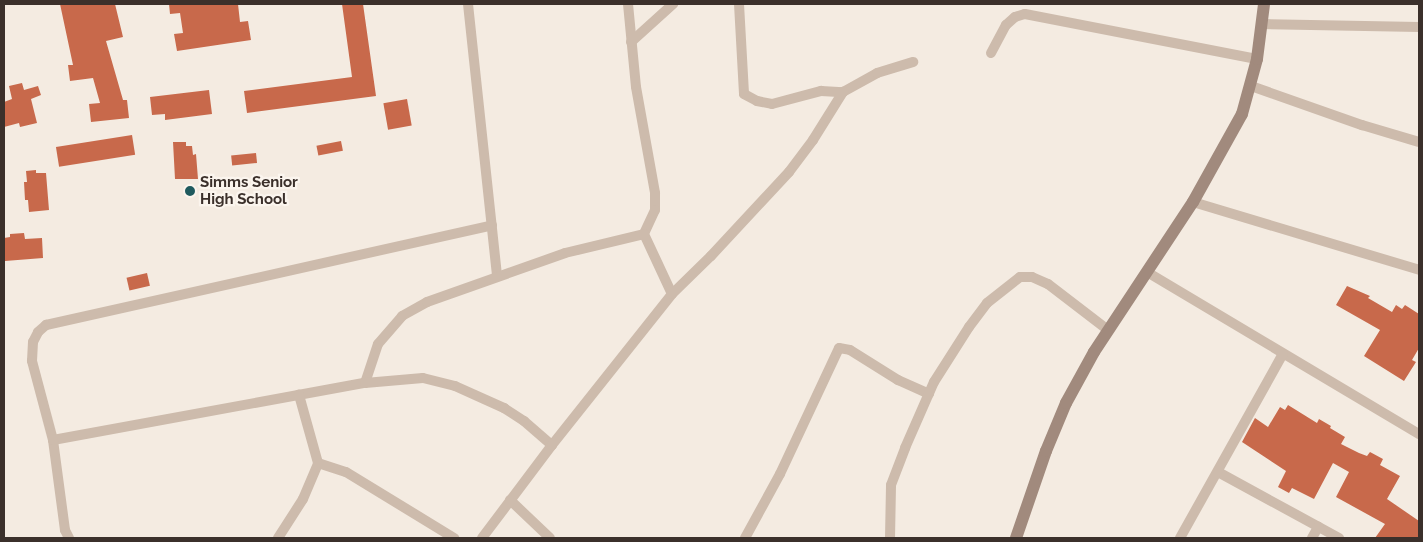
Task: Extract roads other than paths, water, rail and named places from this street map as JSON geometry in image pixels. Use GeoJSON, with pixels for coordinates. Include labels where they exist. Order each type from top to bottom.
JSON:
{"type":"FeatureCollection","features":[{"type":"Feature","properties":{"kind":"street"},"geometry":{"type":"LineString","coordinates":[[468,4],[497,276]]}},
{"type":"Feature","properties":{"kind":"street"},"geometry":{"type":"LineString","coordinates":[[628,4],[637,96],[655,194],[655,210],[644,234],[672,294]]}},
{"type":"Feature","properties":{"kind":"street"},"geometry":{"type":"LineString","coordinates":[[631,42],[673,4]]}},
{"type":"Feature","properties":{"kind":"street"},"geometry":{"type":"LineString","coordinates":[[739,4],[744,94],[757,101],[772,104],[821,91],[843,92]]}},
{"type":"Feature","properties":{"kind":"street"},"geometry":{"type":"LineString","coordinates":[[1016,538],[1046,451],[1066,403],[1108,330],[1192,202],[1242,114],[1257,59],[1263,24],[1264,4]]}},
{"type":"Feature","properties":{"kind":"street"},"geometry":{"type":"LineString","coordinates":[[991,53],[1006,25],[1015,17],[1025,14],[1257,59]]}},
{"type":"Feature","properties":{"kind":"street"},"geometry":{"type":"LineString","coordinates":[[1263,24],[1419,27]]}},
{"type":"Feature","properties":{"kind":"street"},"geometry":{"type":"LineString","coordinates":[[482,538],[552,445],[672,294],[711,256],[789,172],[814,140],[843,92],[877,73],[912,62]]}},
{"type":"Feature","properties":{"kind":"street"},"geometry":{"type":"LineString","coordinates":[[1251,86],[1362,125],[1419,142]]}},
{"type":"Feature","properties":{"kind":"street"},"geometry":{"type":"LineString","coordinates":[[1192,202],[1419,270]]}},
{"type":"Feature","properties":{"kind":"street"},"geometry":{"type":"LineString","coordinates":[[69,538],[65,530],[53,440],[32,361],[33,342],[38,332],[46,325],[492,225]]}},
{"type":"Feature","properties":{"kind":"street"},"geometry":{"type":"LineString","coordinates":[[366,383],[378,344],[402,316],[427,302],[565,253],[644,234]]}},
{"type":"Feature","properties":{"kind":"street"},"geometry":{"type":"LineString","coordinates":[[1147,272],[1419,434]]}},
{"type":"Feature","properties":{"kind":"street"},"geometry":{"type":"LineString","coordinates":[[890,538],[891,485],[928,394],[964,335],[987,303],[1020,277],[1032,277],[1048,284],[1108,330]]}},
{"type":"Feature","properties":{"kind":"street"},"geometry":{"type":"LineString","coordinates":[[746,538],[780,474],[839,348],[850,350],[898,380],[928,394]]}},
{"type":"Feature","properties":{"kind":"street"},"geometry":{"type":"LineString","coordinates":[[1180,538],[1284,354]]}},
{"type":"Feature","properties":{"kind":"street"},"geometry":{"type":"LineString","coordinates":[[53,440],[366,383],[423,378],[455,386],[504,408],[524,421],[552,445]]}},
{"type":"Feature","properties":{"kind":"street"},"geometry":{"type":"LineString","coordinates":[[278,538],[304,499],[318,463],[299,395]]}},
{"type":"Feature","properties":{"kind":"street"},"geometry":{"type":"LineString","coordinates":[[318,463],[346,472],[454,538]]}},
{"type":"Feature","properties":{"kind":"street"},"geometry":{"type":"LineString","coordinates":[[1218,472],[1339,538]]}},
{"type":"Feature","properties":{"kind":"street"},"geometry":{"type":"LineString","coordinates":[[510,500],[550,538]]}},
{"type":"Feature","properties":{"kind":"street"},"geometry":{"type":"LineString","coordinates":[[1312,538],[1318,527]]}},
{"type":"Feature","properties":{"kind":"place","name":"Simms Senior High School"},"geometry":{"type":"Point","coordinates":[190,191]}}]}
